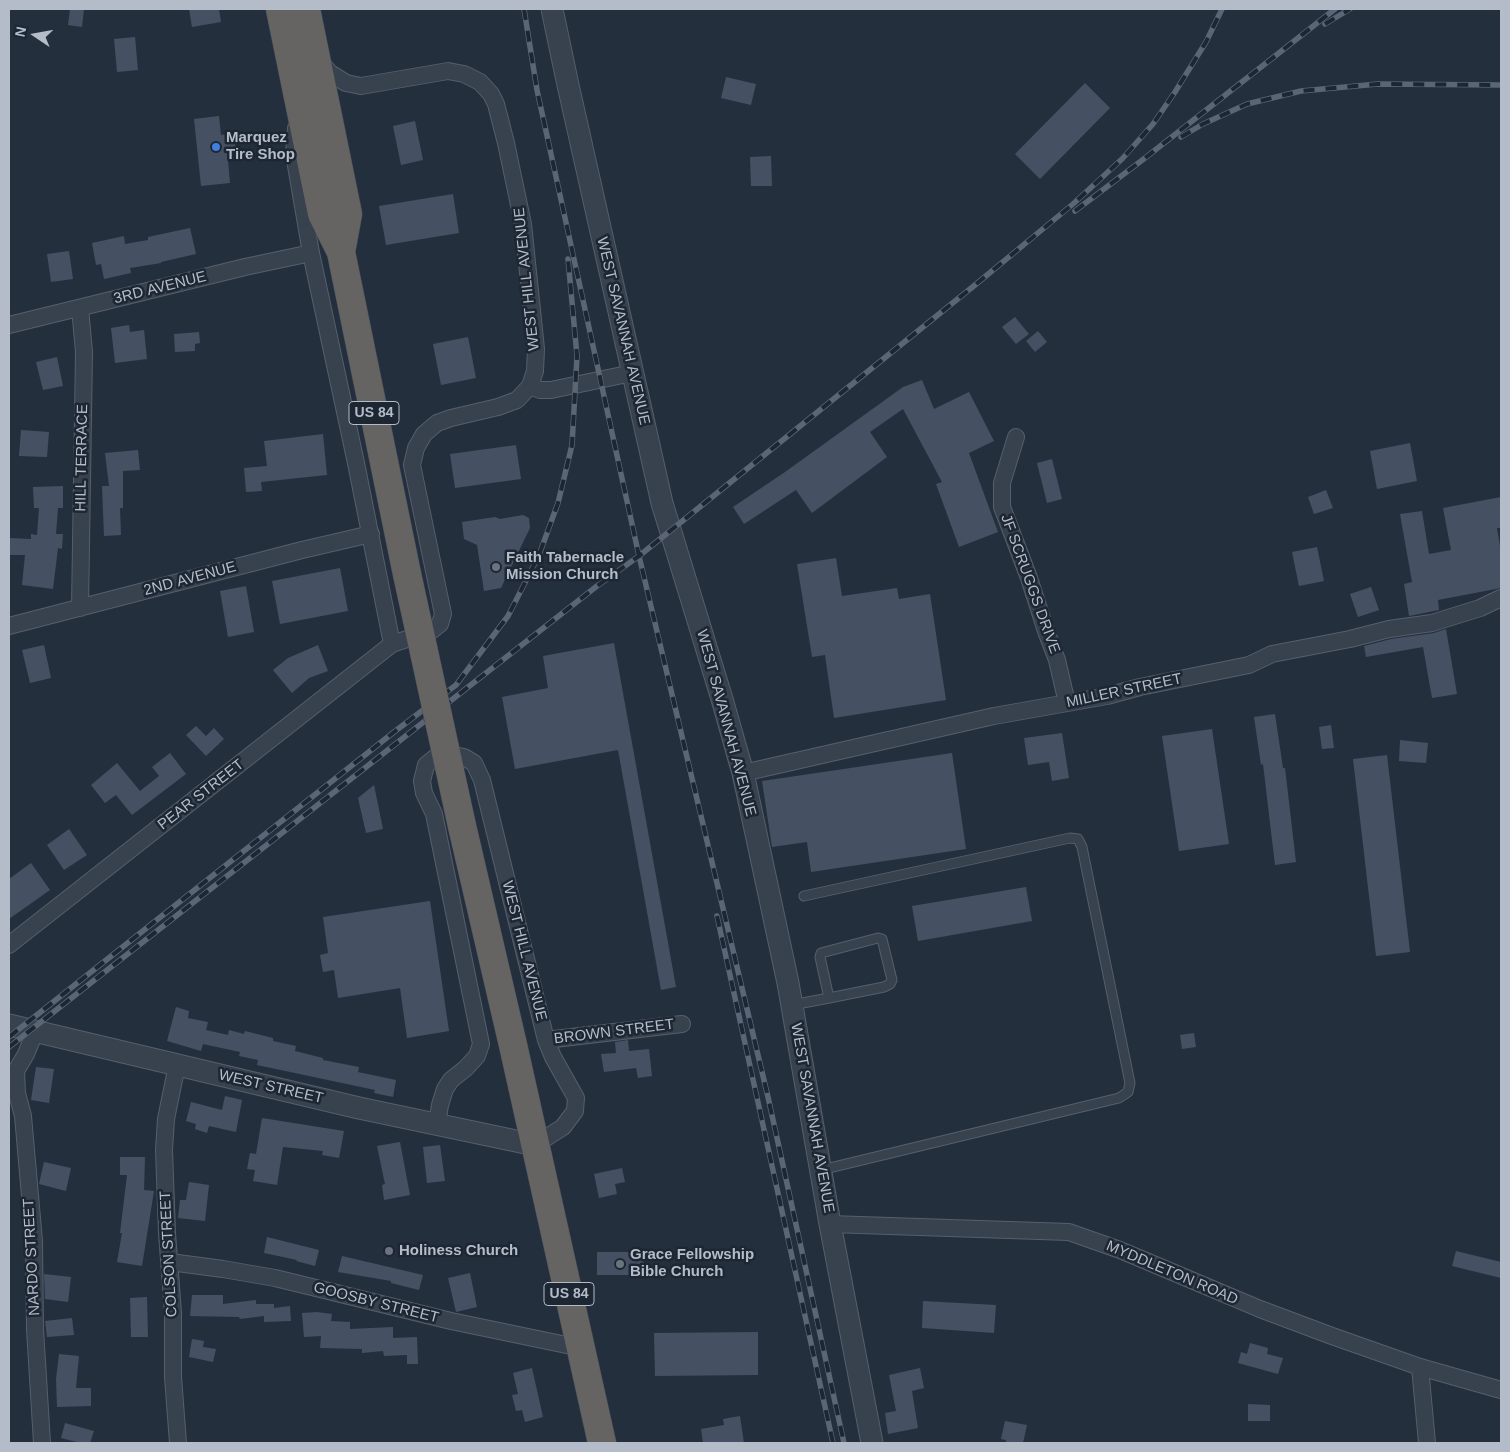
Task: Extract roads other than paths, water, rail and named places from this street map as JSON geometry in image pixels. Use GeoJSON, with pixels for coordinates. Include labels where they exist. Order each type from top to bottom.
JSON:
{"type":"FeatureCollection","features":[{"type":"Feature","properties":{"kind":"highway","name":"WEST HILL AVENUE"},"geometry":{"type":"LineString","coordinates":[[280,9],[322,214],[341,252],[407,574],[462,826],[602,1443]]}},
{"type":"Feature","properties":{"kind":"highway","name":"WEST HILL AVENUE"},"geometry":{"type":"LineString","coordinates":[[306,9],[348,214],[341,252]]}},
{"type":"Feature","properties":{"kind":"street","name":"WEST SAVANNAH AVENUE"},"geometry":{"type":"LineString","coordinates":[[552,9],[662,503],[743,773],[792,1005],[830,1224],[872,1443]]}},
{"type":"Feature","properties":{"kind":"street","name":"WEST HILL AVENUE"},"geometry":{"type":"LineString","coordinates":[[315,55],[330,73],[346,83],[361,86],[448,71],[464,74],[480,82],[491,94],[496,104],[506,142],[523,224],[536,349],[535,370],[530,386]]}},
{"type":"Feature","properties":{"kind":"street","name":"WEST HILL AVENUE"},"geometry":{"type":"LineString","coordinates":[[297,92],[294,154],[310,253],[371,534],[392,644]]}},
{"type":"Feature","properties":{"kind":"street","name":"3RD AVENUE"},"geometry":{"type":"LineString","coordinates":[[9,325],[245,267],[310,253]]}},
{"type":"Feature","properties":{"kind":"street","name":"HILL TERRACE"},"geometry":{"type":"LineString","coordinates":[[80,308],[84,352],[80,608]]}},
{"type":"Feature","properties":{"kind":"street"},"geometry":{"type":"LineString","coordinates":[[392,644],[430,631],[440,624],[443,614],[412,465],[416,448],[424,434],[437,423],[517,400],[530,386],[540,390],[550,390],[632,373]]}},
{"type":"Feature","properties":{"kind":"street","name":"JF SCRUGGS DRIVE"},"geometry":{"type":"LineString","coordinates":[[1016,437],[1002,484],[1002,507],[1057,660],[1067,703]]}},
{"type":"Feature","properties":{"kind":"street","name":"2ND AVENUE"},"geometry":{"type":"LineString","coordinates":[[9,626],[371,534]]}},
{"type":"Feature","properties":{"kind":"street","name":"MILLER STREET"},"geometry":{"type":"LineString","coordinates":[[743,773],[994,716],[1108,696],[1140,687],[1249,665],[1272,654],[1350,639],[1389,629],[1432,623],[1480,608],[1501,598]]}},
{"type":"Feature","properties":{"kind":"street","name":"PEAR STREET"},"geometry":{"type":"LineString","coordinates":[[9,945],[392,644]]}},
{"type":"Feature","properties":{"kind":"street","name":"WEST HILL AVENUE"},"geometry":{"type":"LineString","coordinates":[[437,1124],[445,1089],[451,1080],[477,1056],[481,1044],[434,814],[424,793],[422,782],[426,765],[437,756],[454,755],[464,757],[474,763],[482,780],[546,1040],[553,1057],[576,1098],[575,1111],[563,1127],[535,1145]]}},
{"type":"Feature","properties":{"kind":"street","name":"BROWN STREET"},"geometry":{"type":"LineString","coordinates":[[546,1040],[682,1024]]}},
{"type":"Feature","properties":{"kind":"street","name":"WEST STREET"},"geometry":{"type":"LineString","coordinates":[[9,1025],[535,1145]]}},
{"type":"Feature","properties":{"kind":"street"},"geometry":{"type":"LineString","coordinates":[[12,1074],[26,1054],[35,1032]]}},
{"type":"Feature","properties":{"kind":"street","name":"COLSON STREET"},"geometry":{"type":"LineString","coordinates":[[178,1065],[166,1119],[164,1150],[167,1234],[173,1313],[173,1377],[178,1443]]}},
{"type":"Feature","properties":{"kind":"street","name":"NARDO STREET"},"geometry":{"type":"LineString","coordinates":[[12,1074],[23,1116],[34,1241],[42,1443]]}},
{"type":"Feature","properties":{"kind":"street","name":"MYDDLETON ROAD"},"geometry":{"type":"LineString","coordinates":[[830,1224],[1069,1232],[1120,1250],[1260,1309],[1420,1367],[1501,1390]]}},
{"type":"Feature","properties":{"kind":"street","name":"GOOSBY STREET"},"geometry":{"type":"LineString","coordinates":[[170,1262],[275,1278],[450,1321],[581,1348]]}},
{"type":"Feature","properties":{"kind":"street"},"geometry":{"type":"LineString","coordinates":[[1420,1367],[1427,1443]]}},
{"type":"Feature","properties":{"kind":"lane"},"geometry":{"type":"LineString","coordinates":[[804,896],[1070,838],[1078,839],[1082,847],[1130,1083],[1128,1092],[1119,1098],[821,1170]]}},
{"type":"Feature","properties":{"kind":"lane"},"geometry":{"type":"LineString","coordinates":[[792,1005],[830,998],[890,984],[892,980],[882,939],[878,938],[821,953],[820,957],[830,998]]}},
{"type":"Feature","properties":{"kind":"railway"},"geometry":{"type":"LineString","coordinates":[[524,9],[537,90],[639,556],[768,1097],[844,1443]]}},
{"type":"Feature","properties":{"kind":"railway"},"geometry":{"type":"LineString","coordinates":[[9,1047],[597,586],[639,556],[1073,204],[1122,159],[1153,124],[1206,42],[1222,9]]}},
{"type":"Feature","properties":{"kind":"railway"},"geometry":{"type":"LineString","coordinates":[[1075,211],[1335,9]]}},
{"type":"Feature","properties":{"kind":"railway"},"geometry":{"type":"LineString","coordinates":[[1325,24],[1350,9]]}},
{"type":"Feature","properties":{"kind":"railway"},"geometry":{"type":"LineString","coordinates":[[1181,137],[1203,124],[1247,104],[1301,91],[1378,84],[1501,85]]}},
{"type":"Feature","properties":{"kind":"railway"},"geometry":{"type":"LineString","coordinates":[[9,1037],[456,685],[508,616],[539,555],[558,503],[572,445],[577,356],[568,259]]}},
{"type":"Feature","properties":{"kind":"railway"},"geometry":{"type":"LineString","coordinates":[[717,916],[833,1443]]}},
{"type":"Feature","properties":{"kind":"place","name":"Marquez Tire Shop"},"geometry":{"type":"Point","coordinates":[216,147]}},
{"type":"Feature","properties":{"kind":"place","name":"Faith Tabernacle Mission Church"},"geometry":{"type":"Point","coordinates":[496,567]}},
{"type":"Feature","properties":{"kind":"place","name":"Holiness Church"},"geometry":{"type":"Point","coordinates":[389,1251]}},
{"type":"Feature","properties":{"kind":"place","name":"Grace Fellowship Bible Church"},"geometry":{"type":"Point","coordinates":[620,1264]}}]}
